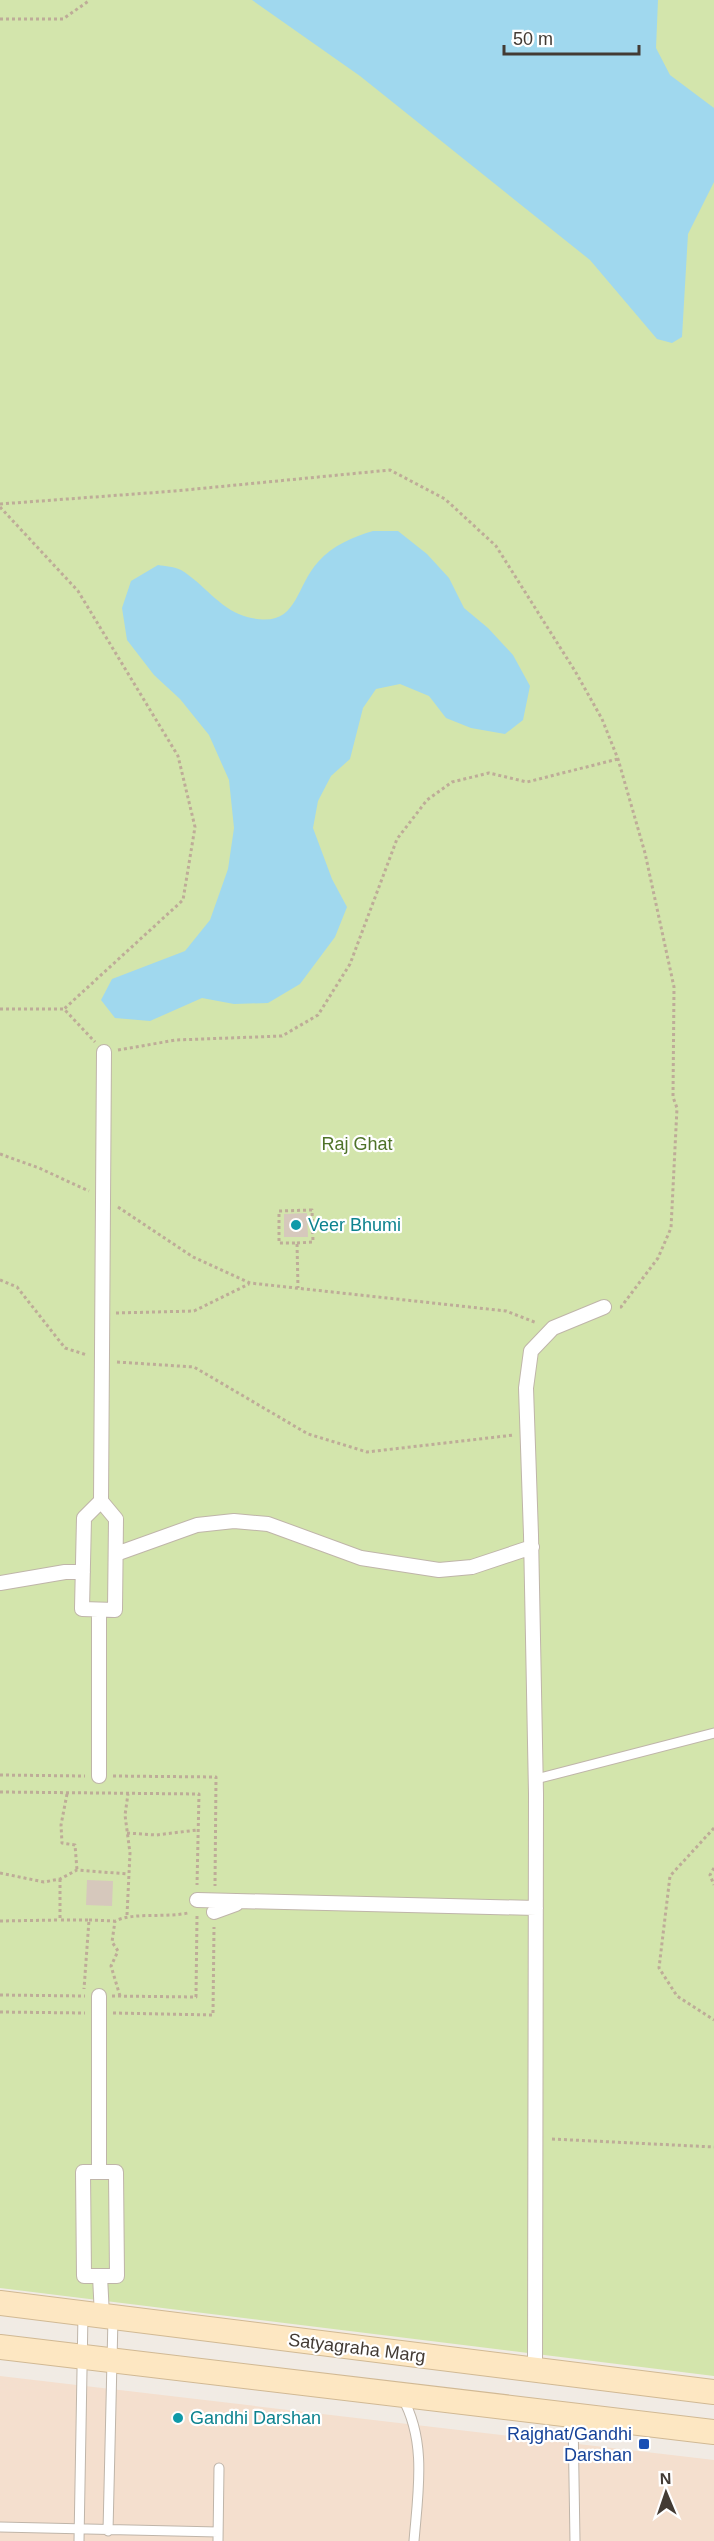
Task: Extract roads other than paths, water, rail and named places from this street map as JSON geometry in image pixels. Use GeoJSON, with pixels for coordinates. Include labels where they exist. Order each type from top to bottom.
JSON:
{"type":"FeatureCollection","features":[{"type":"Feature","properties":{"kind":"main road","name":"Satyagraha Marg"},"geometry":{"type":"LineString","coordinates":[[0,2302],[714,2392]]}},
{"type":"Feature","properties":{"kind":"main road"},"geometry":{"type":"LineString","coordinates":[[0,2347],[714,2432]]}},
{"type":"Feature","properties":{"kind":"street"},"geometry":{"type":"LineString","coordinates":[[100,1501],[84,1518],[82,1610],[115,1610],[116,1519],[100,1501],[104,1052]]}},
{"type":"Feature","properties":{"kind":"street"},"geometry":{"type":"LineString","coordinates":[[534,2369],[536,1779],[532,1547],[526,1389],[531,1351],[553,1328],[604,1307]]}},
{"type":"Feature","properties":{"kind":"street"},"geometry":{"type":"LineString","coordinates":[[116,1554],[197,1526],[234,1521],[268,1524],[361,1558],[440,1570],[472,1567],[532,1547]]}},
{"type":"Feature","properties":{"kind":"street"},"geometry":{"type":"LineString","coordinates":[[0,1583],[65,1572],[83,1572]]}},
{"type":"Feature","properties":{"kind":"street"},"geometry":{"type":"LineString","coordinates":[[99,1610],[99,1776]]}},
{"type":"Feature","properties":{"kind":"street"},"geometry":{"type":"LineString","coordinates":[[215,1891],[247,1901]]}},
{"type":"Feature","properties":{"kind":"street"},"geometry":{"type":"LineString","coordinates":[[197,1900],[536,1908]]}},
{"type":"Feature","properties":{"kind":"street"},"geometry":{"type":"LineString","coordinates":[[214,1912],[247,1901]]}},
{"type":"Feature","properties":{"kind":"street"},"geometry":{"type":"LineString","coordinates":[[99,1996],[99,2172]]}},
{"type":"Feature","properties":{"kind":"street"},"geometry":{"type":"LineString","coordinates":[[83,2172],[116,2172],[117,2276],[100,2276],[84,2276],[83,2172]]}},
{"type":"Feature","properties":{"kind":"street"},"geometry":{"type":"LineString","coordinates":[[99,2316],[100,2276]]}},
{"type":"Feature","properties":{"kind":"lane"},"geometry":{"type":"LineString","coordinates":[[536,1779],[714,1733]]}},
{"type":"Feature","properties":{"kind":"lane"},"geometry":{"type":"LineString","coordinates":[[78,2541],[81,2357],[99,2316]]}},
{"type":"Feature","properties":{"kind":"lane"},"geometry":{"type":"LineString","coordinates":[[99,2316],[112,2361],[108,2531]]}},
{"type":"Feature","properties":{"kind":"lane"},"geometry":{"type":"LineString","coordinates":[[401,2396],[411,2414],[420,2450],[414,2541]]}},
{"type":"Feature","properties":{"kind":"lane"},"geometry":{"type":"LineString","coordinates":[[573,2417],[575,2541]]}},
{"type":"Feature","properties":{"kind":"lane"},"geometry":{"type":"LineString","coordinates":[[0,2527],[218,2537],[219,2468]]}},
{"type":"Feature","properties":{"kind":"water"},"geometry":{"type":"Polygon","coordinates":[[[252,0],[658,0],[656,48],[670,75],[714,108],[714,182],[688,234],[682,337],[672,343],[657,339],[590,260],[360,76],[252,0]]]}},
{"type":"Feature","properties":{"kind":"water"},"geometry":{"type":"Polygon","coordinates":[[[373,531],[398,531],[427,554],[449,578],[464,608],[488,628],[513,655],[530,686],[523,720],[505,734],[471,728],[446,718],[429,696],[400,684],[376,689],[363,708],[350,759],[331,776],[318,801],[313,828],[332,879],[347,907],[335,937],[300,984],[268,1003],[234,1004],[202,998],[150,1021],[115,1018],[101,1000],[112,979],[185,951],[210,920],[228,869],[234,828],[229,780],[209,735],[180,699],[154,675],[127,640],[122,608],[131,581],[158,565],[176,568],[189,575],[235,612],[262,619],[275,618],[292,606],[310,573],[324,556],[344,542],[373,531]]]}},
{"type":"Feature","properties":{"kind":"place","name":"Veer Bhumi"},"geometry":{"type":"Point","coordinates":[296,1225]}},
{"type":"Feature","properties":{"kind":"place","name":"Gandhi Darshan"},"geometry":{"type":"Point","coordinates":[178,2418]}},
{"type":"Feature","properties":{"kind":"place","name":"Rajghat/Gandhi Darshan"},"geometry":{"type":"Point","coordinates":[644,2444]}},
{"type":"Feature","properties":{"kind":"park label","name":"Raj Ghat"},"geometry":{"type":"Point","coordinates":[357,1144]}}]}
